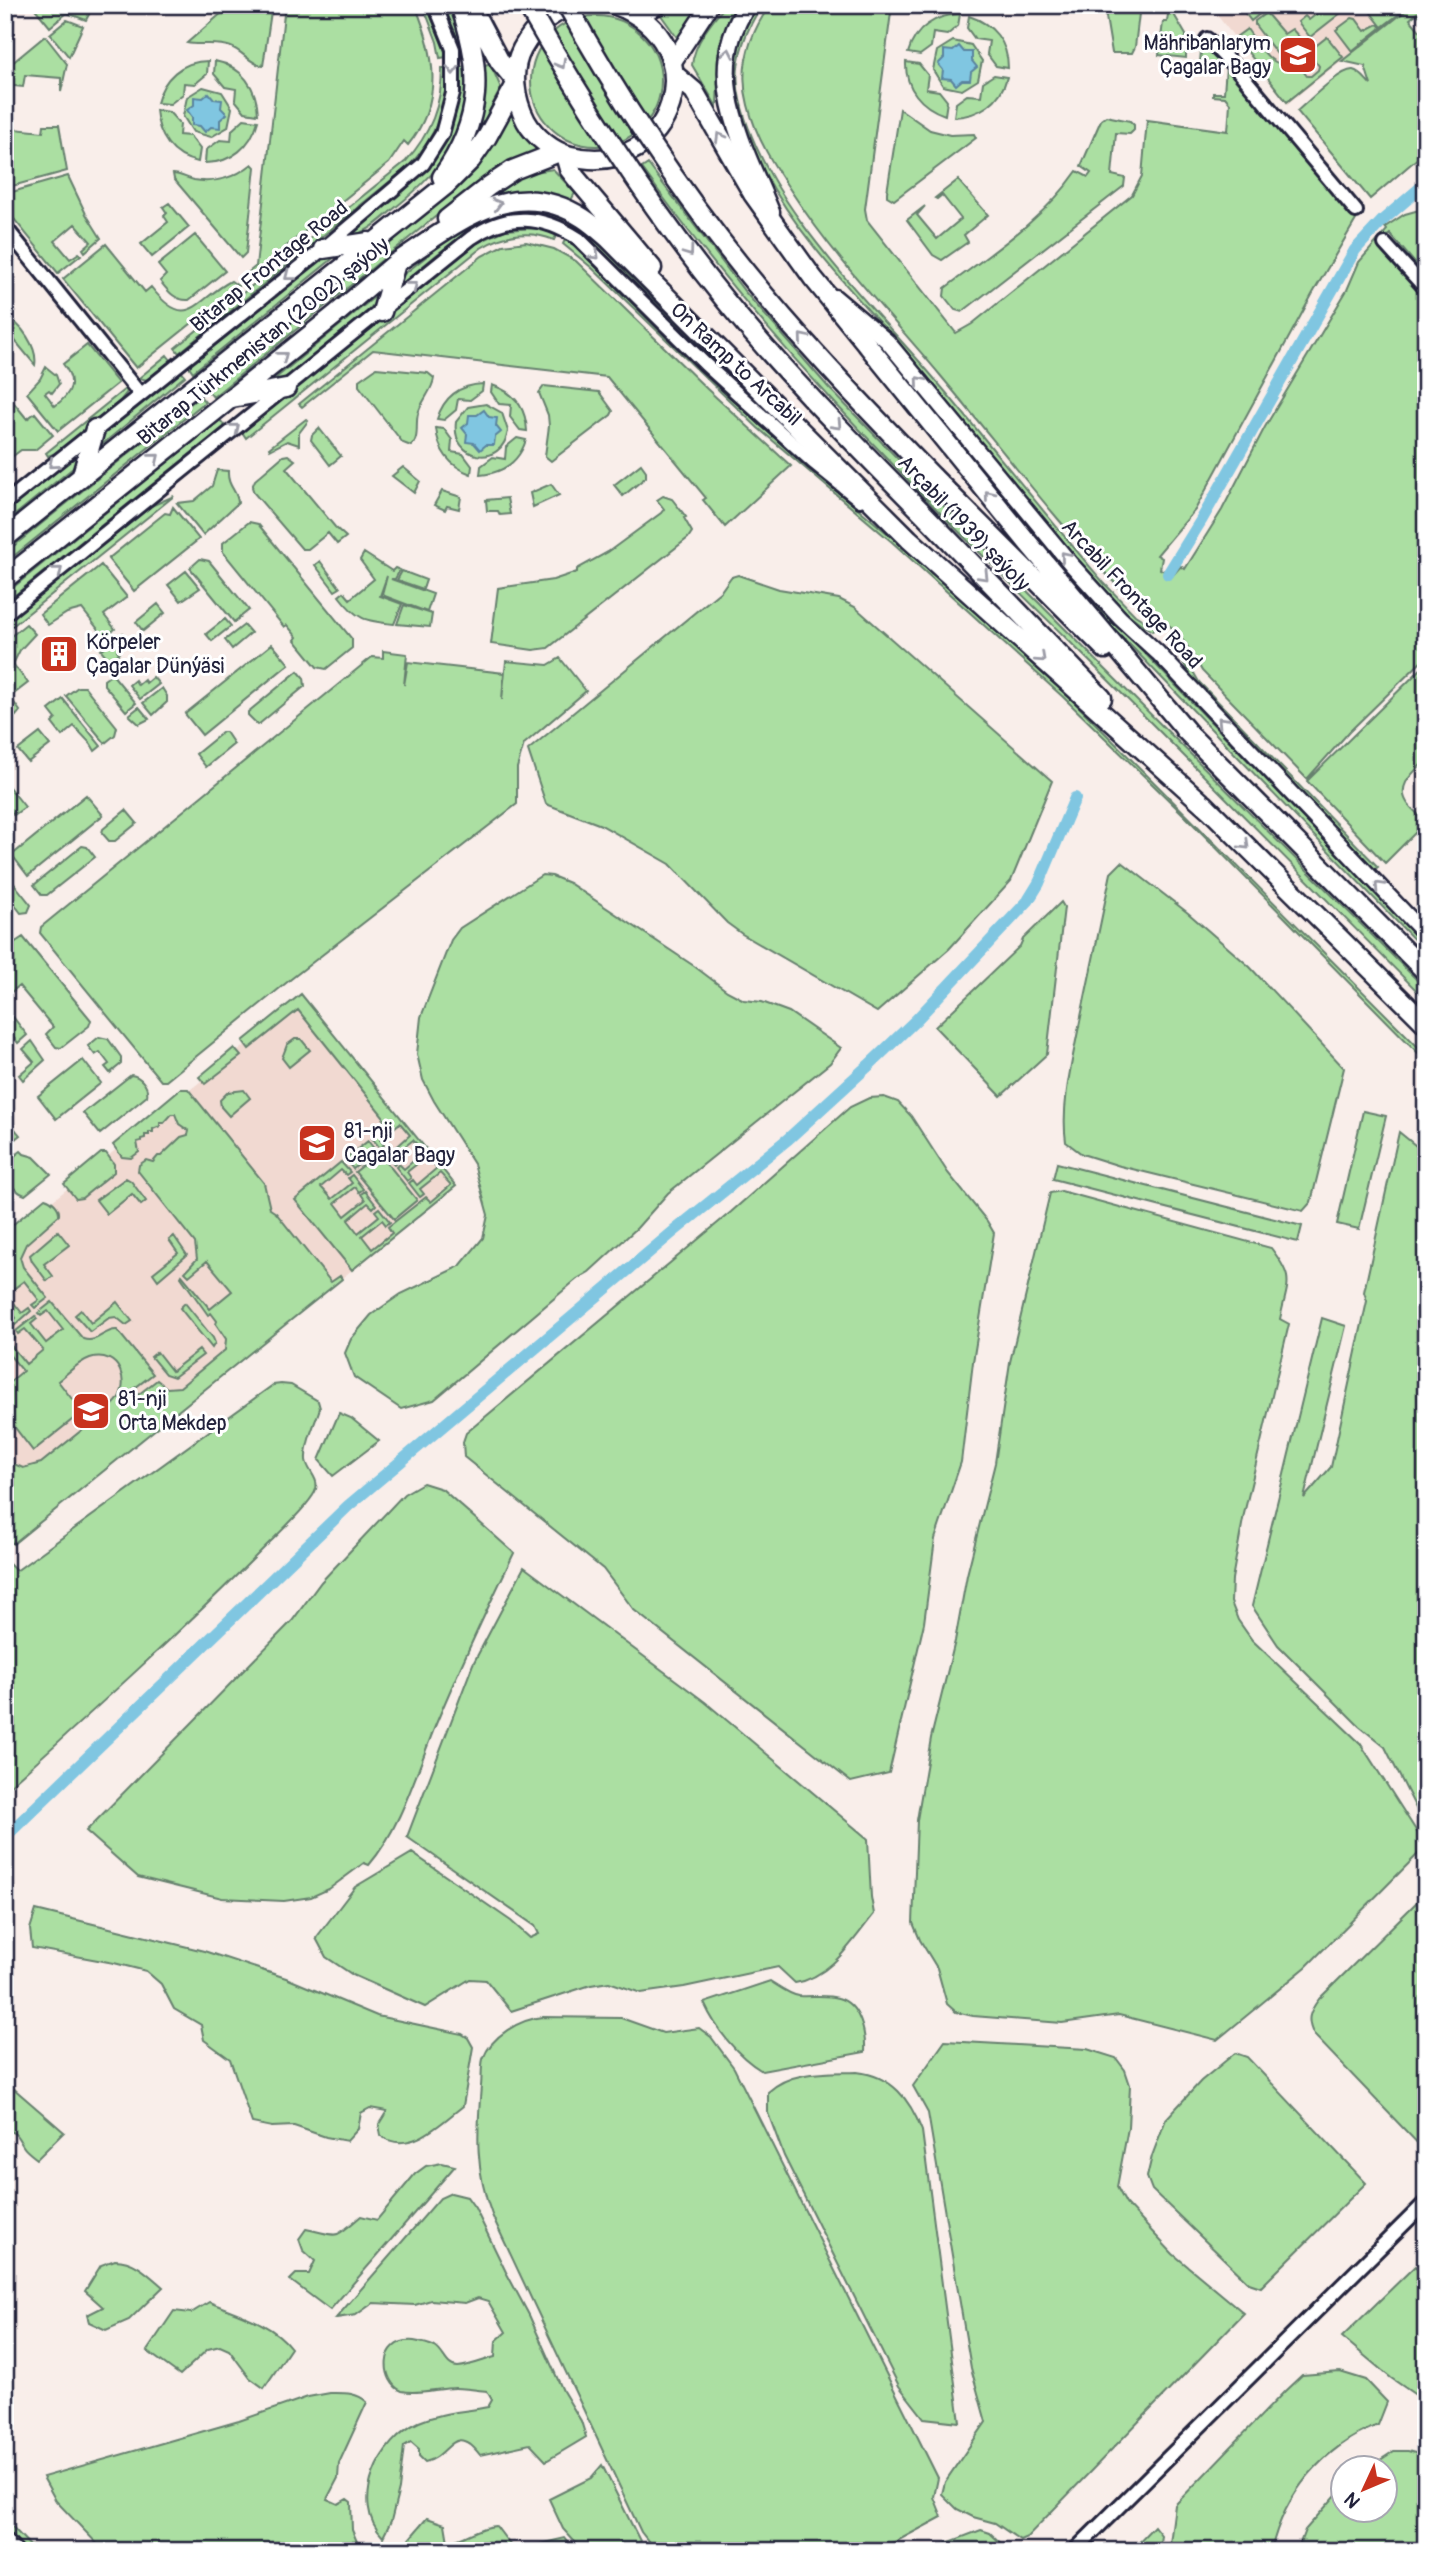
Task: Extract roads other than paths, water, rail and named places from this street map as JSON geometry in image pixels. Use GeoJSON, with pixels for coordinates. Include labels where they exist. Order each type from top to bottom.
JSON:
{"type":"FeatureCollection","features":[{"type":"Feature","properties":{"kind":"main road"},"geometry":{"type":"LineString","coordinates":[[399,220],[442,178],[456,157],[468,129],[476,87],[476,60],[460,5]]}},
{"type":"Feature","properties":{"kind":"main road"},"geometry":{"type":"LineString","coordinates":[[470,5],[500,62],[515,83],[519,107],[528,125],[542,141],[562,154],[588,160],[611,159],[633,151],[651,137],[665,119],[673,97],[673,69],[660,36],[636,11],[616,5]]}},
{"type":"Feature","properties":{"kind":"main road","name":"Arçabil (1939) şaýoly"},"geometry":{"type":"LineString","coordinates":[[527,5],[577,91],[625,165],[724,300],[820,408],[1211,811],[1426,1024]]}},
{"type":"Feature","properties":{"kind":"main road","name":"Arçabil (1939) şaýoly"},"geometry":{"type":"LineString","coordinates":[[567,5],[603,71],[646,136],[731,254],[818,357],[933,477],[1426,972]]}},
{"type":"Feature","properties":{"kind":"main road","name":"Bitarap Türkmenistan (2002) şaýoly"},"geometry":{"type":"LineString","coordinates":[[5,538],[446,185],[471,160],[487,138],[515,83],[520,53],[534,29],[555,11],[573,5]]}},
{"type":"Feature","properties":{"kind":"main road"},"geometry":{"type":"LineString","coordinates":[[636,11],[660,5]]}},
{"type":"Feature","properties":{"kind":"main road"},"geometry":{"type":"LineString","coordinates":[[673,69],[710,5]]}},
{"type":"Feature","properties":{"kind":"main road"},"geometry":{"type":"LineString","coordinates":[[748,5],[731,38],[725,77],[738,133],[779,233]]}},
{"type":"Feature","properties":{"kind":"main road"},"geometry":{"type":"LineString","coordinates":[[673,69],[694,91],[753,194],[813,278],[1029,544],[1190,735]]}},
{"type":"Feature","properties":{"kind":"main road"},"geometry":{"type":"LineString","coordinates":[[562,154],[576,178],[726,357]]}},
{"type":"Feature","properties":{"kind":"main road","name":"Bitarap Türkmenistan (2002) şaýoly"},"geometry":{"type":"LineString","coordinates":[[5,579],[335,315],[488,186],[513,170],[562,154]]}},
{"type":"Feature","properties":{"kind":"main road"},"geometry":{"type":"LineString","coordinates":[[382,312],[396,263],[489,205],[507,201],[547,203],[582,217],[608,238],[909,539],[1211,811]]}},
{"type":"Feature","properties":{"kind":"main road"},"geometry":{"type":"LineString","coordinates":[[323,249],[372,242]]}},
{"type":"Feature","properties":{"kind":"main road"},"geometry":{"type":"LineString","coordinates":[[229,398],[286,388]]}},
{"type":"Feature","properties":{"kind":"main road"},"geometry":{"type":"LineString","coordinates":[[82,475],[95,429]]}},
{"type":"Feature","properties":{"kind":"street","name":"Bitarap Frontage Road"},"geometry":{"type":"LineString","coordinates":[[5,503],[323,249],[423,164],[442,134],[453,93],[453,49],[435,5]]}},
{"type":"Feature","properties":{"kind":"street"},"geometry":{"type":"LineString","coordinates":[[1207,39],[1235,67],[1356,211]]}},
{"type":"Feature","properties":{"kind":"street","name":"On Ramp to Arcabil"},"geometry":{"type":"LineString","coordinates":[[382,312],[481,231],[496,224],[515,220],[538,220],[565,229],[579,239],[705,364],[764,418],[813,462],[909,539]]}},
{"type":"Feature","properties":{"kind":"street"},"geometry":{"type":"LineString","coordinates":[[7,234],[140,394]]}},
{"type":"Feature","properties":{"kind":"street"},"geometry":{"type":"LineString","coordinates":[[1385,244],[1426,289]]}},
{"type":"Feature","properties":{"kind":"street","name":"Arcabil Frontage Road"},"geometry":{"type":"LineString","coordinates":[[813,278],[887,341],[1096,591],[1426,935]]}},
{"type":"Feature","properties":{"kind":"street"},"geometry":{"type":"LineString","coordinates":[[5,614],[382,312]]}},
{"type":"Feature","properties":{"kind":"street"},"geometry":{"type":"LineString","coordinates":[[1395,993],[1426,1031]]}},
{"type":"Feature","properties":{"kind":"street"},"geometry":{"type":"LineString","coordinates":[[1074,2551],[1426,2202]]}},
{"type":"Feature","properties":{"kind":"street"},"geometry":{"type":"LineString","coordinates":[[5,2539],[16,2551]]}},
{"type":"Feature","properties":{"kind":"water"},"geometry":{"type":"Polygon","coordinates":[[[959,46],[964,52],[972,52],[972,61],[977,67],[971,72],[970,80],[962,80],[956,85],[951,79],[942,78],[943,70],[938,64],[944,58],[944,50],[953,51],[959,46]]]}},
{"type":"Feature","properties":{"kind":"water"},"geometry":{"type":"Polygon","coordinates":[[[209,93],[214,99],[222,100],[221,108],[227,114],[220,120],[220,128],[211,127],[205,132],[200,126],[192,125],[192,117],[187,110],[194,105],[194,97],[203,98],[209,93]]]}},
{"type":"Feature","properties":{"kind":"water"},"geometry":{"type":"Polygon","coordinates":[[[484,410],[489,417],[497,418],[496,426],[501,432],[495,437],[494,445],[486,445],[480,450],[474,443],[466,442],[467,434],[462,428],[468,423],[469,415],[477,415],[484,410]]]}},
{"type":"Feature","properties":{"kind":"waterway"},"geometry":{"type":"LineString","coordinates":[[1168,574],[1355,250],[1383,220],[1426,183]]}},
{"type":"Feature","properties":{"kind":"waterway"},"geometry":{"type":"LineString","coordinates":[[5,1837],[348,1506],[673,1232],[788,1139],[916,1020],[1028,901],[1039,883],[1075,798]]}},
{"type":"Feature","properties":{"kind":"place","name":"Mähribanlarym Çagalar Bagy"},"geometry":{"type":"Point","coordinates":[1298,55]}},
{"type":"Feature","properties":{"kind":"place","name":"Körpeler Çagalar Dünýäsi"},"geometry":{"type":"Point","coordinates":[59,654]}},
{"type":"Feature","properties":{"kind":"place","name":"81-nji Cagalar Bagy"},"geometry":{"type":"Point","coordinates":[317,1143]}},
{"type":"Feature","properties":{"kind":"place","name":"81-nji Orta Mekdep"},"geometry":{"type":"Point","coordinates":[91,1411]}}]}
